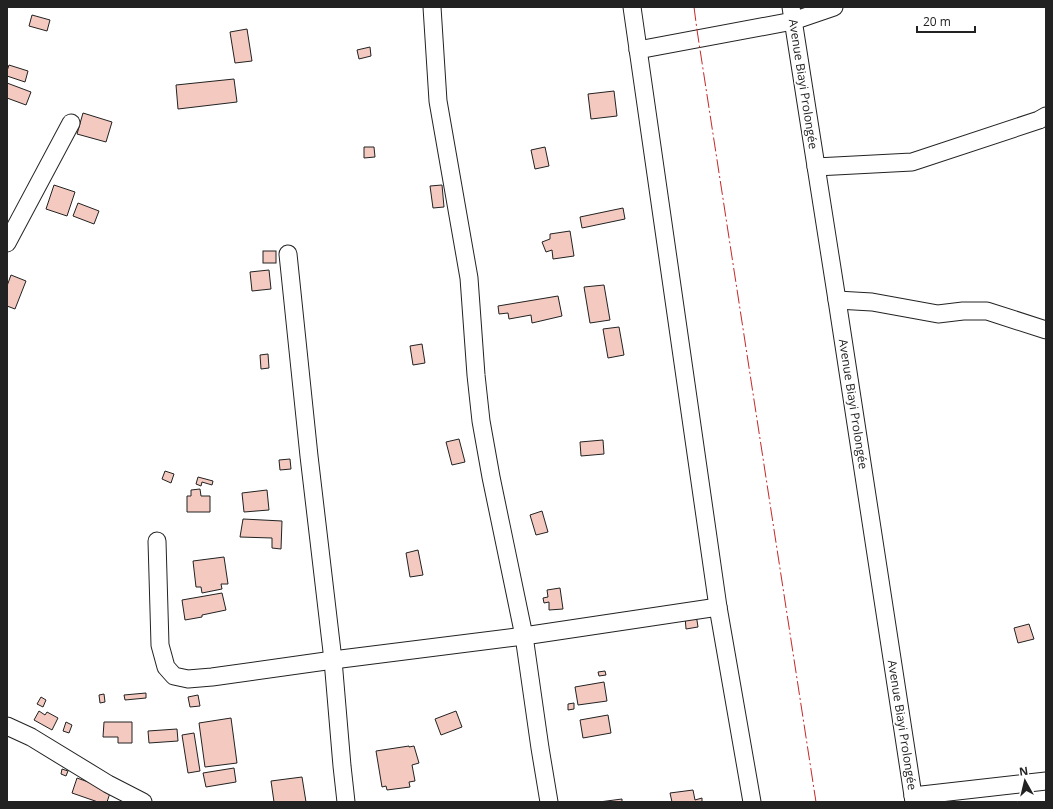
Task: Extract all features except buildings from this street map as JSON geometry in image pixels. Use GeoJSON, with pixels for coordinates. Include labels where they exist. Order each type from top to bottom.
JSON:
{"type":"FeatureCollection","features":[{"type":"Feature","properties":{"kind":"street"},"geometry":{"type":"LineString","coordinates":[[432,7],[438,101],[469,278],[481,421],[524,636],[549,802]]}},
{"type":"Feature","properties":{"kind":"street"},"geometry":{"type":"LineString","coordinates":[[632,7],[718,607],[752,802]]}},
{"type":"Feature","properties":{"kind":"street"},"geometry":{"type":"LineString","coordinates":[[638,50],[792,14],[834,7]]}},
{"type":"Feature","properties":{"kind":"street","name":"Avenue Biayi Prolongée"},"geometry":{"type":"LineString","coordinates":[[792,14],[913,799]]}},
{"type":"Feature","properties":{"kind":"street"},"geometry":{"type":"LineString","coordinates":[[816,167],[912,162],[1039,120],[1046,116]]}},
{"type":"Feature","properties":{"kind":"street"},"geometry":{"type":"LineString","coordinates":[[7,243],[71,123]]}},
{"type":"Feature","properties":{"kind":"street"},"geometry":{"type":"LineString","coordinates":[[288,254],[308,456],[333,660],[346,802]]}},
{"type":"Feature","properties":{"kind":"street"},"geometry":{"type":"LineString","coordinates":[[837,300],[872,302],[938,314],[963,311],[987,311],[1046,330]]}},
{"type":"Feature","properties":{"kind":"street"},"geometry":{"type":"LineString","coordinates":[[157,541],[160,645],[166,667],[174,676],[188,679],[524,636],[718,607]]}},
{"type":"Feature","properties":{"kind":"street"},"geometry":{"type":"LineString","coordinates":[[7,726],[31,737],[108,784],[143,802]]}},
{"type":"Feature","properties":{"kind":"street"},"geometry":{"type":"LineString","coordinates":[[913,799],[1046,781]]}},
{"type":"Feature","properties":{"kind":"power"},"geometry":{"type":"LineString","coordinates":[[694,7],[816,802]]}}]}
